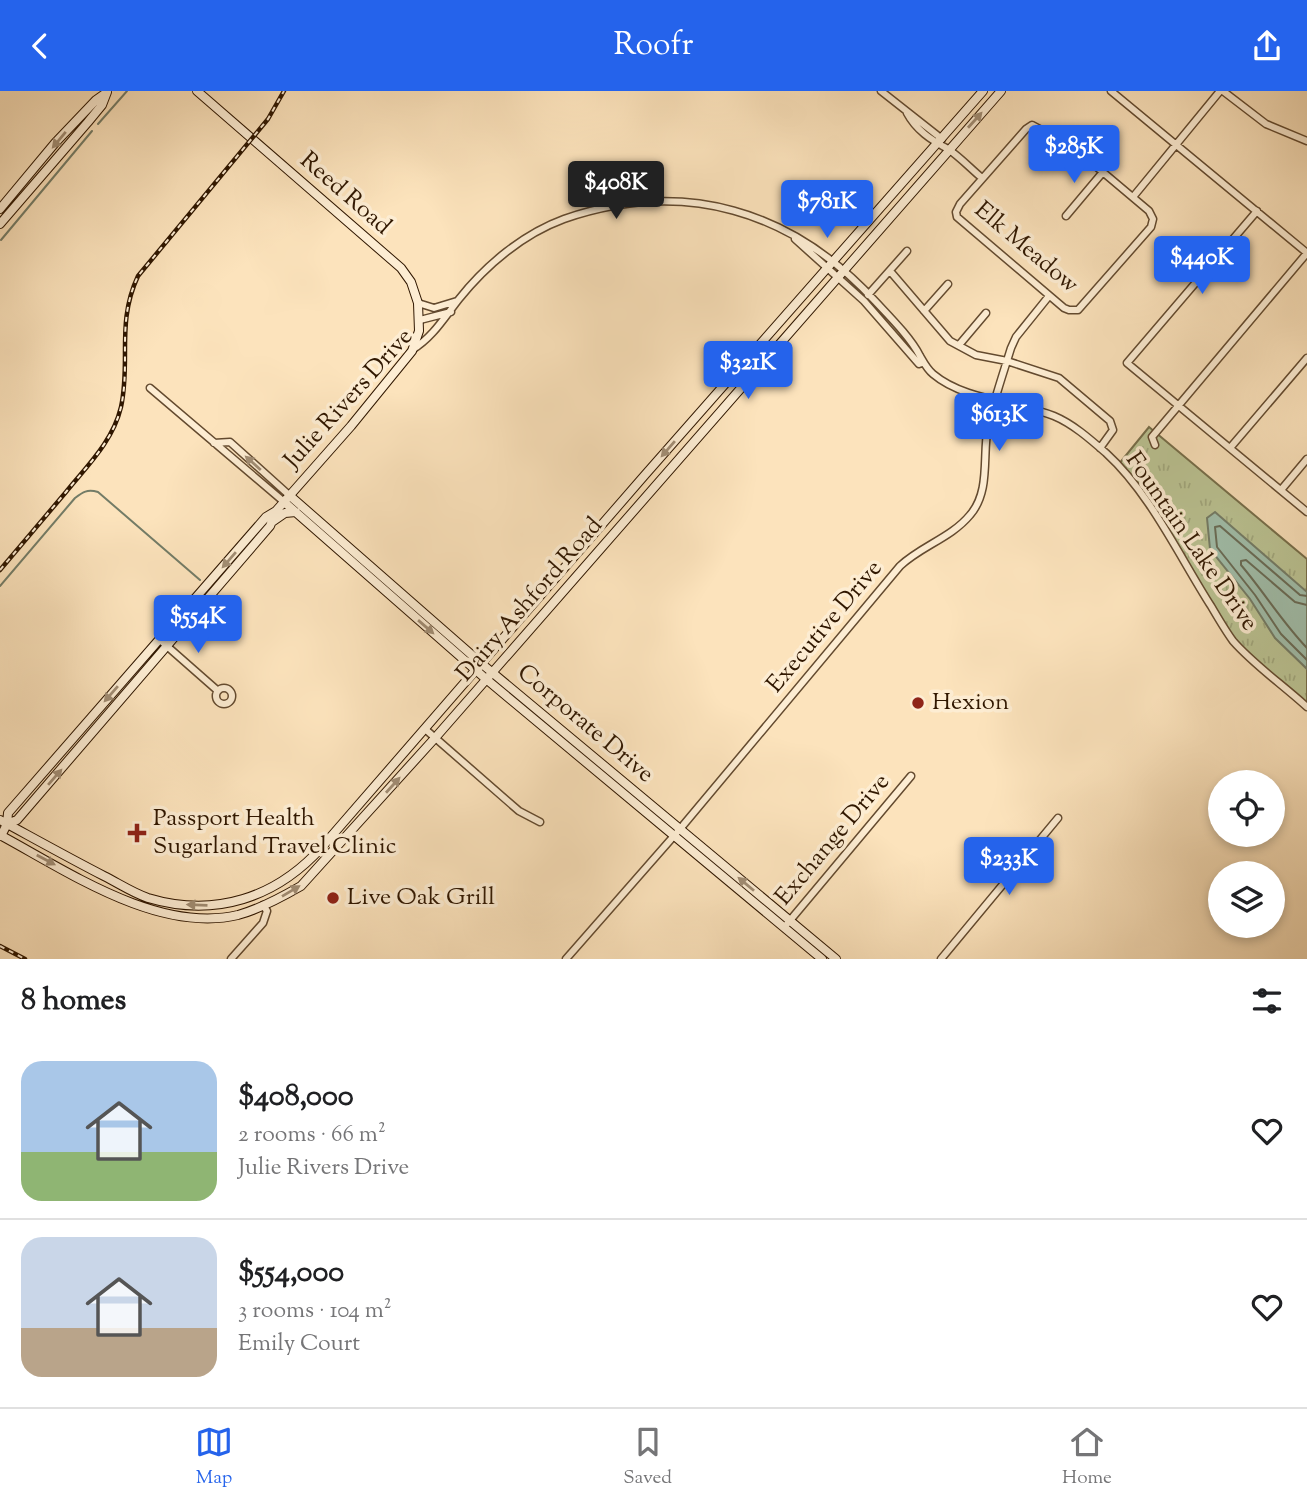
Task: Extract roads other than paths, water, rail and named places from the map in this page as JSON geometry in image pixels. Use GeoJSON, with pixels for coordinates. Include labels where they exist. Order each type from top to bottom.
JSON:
{"type":"FeatureCollection","features":[{"type":"Feature","properties":{"kind":"main road","name":"Reed Road"},"geometry":{"type":"LineString","coordinates":[[197,91],[401,268],[411,282],[418,303],[419,331],[412,351]]}},
{"type":"Feature","properties":{"kind":"main road","name":"Dairy Ashford Road"},"geometry":{"type":"LineString","coordinates":[[3,822],[145,897],[173,904],[204,907],[264,893],[297,872],[323,847],[644,476],[983,91]]}},
{"type":"Feature","properties":{"kind":"main road","name":"Dairy Ashford Road"},"geometry":{"type":"LineString","coordinates":[[1,835],[142,908],[169,915],[205,918],[237,915],[301,886],[435,738],[1001,91]]}},
{"type":"Feature","properties":{"kind":"main road"},"geometry":{"type":"LineString","coordinates":[[0,209],[80,115],[108,92]]}},
{"type":"Feature","properties":{"kind":"main road"},"geometry":{"type":"LineString","coordinates":[[0,225],[95,114],[108,92]]}},
{"type":"Feature","properties":{"kind":"main road"},"geometry":{"type":"LineString","coordinates":[[884,205],[893,213]]}},
{"type":"Feature","properties":{"kind":"main road"},"geometry":{"type":"LineString","coordinates":[[758,348],[767,357]]}},
{"type":"Feature","properties":{"kind":"main road","name":"Julie Rivers Drive"},"geometry":{"type":"LineString","coordinates":[[3,822],[17,820],[168,647],[272,522],[286,498],[351,426],[412,351]]}},
{"type":"Feature","properties":{"kind":"main road"},"geometry":{"type":"LineString","coordinates":[[684,431],[695,440]]}},
{"type":"Feature","properties":{"kind":"main road"},"geometry":{"type":"LineString","coordinates":[[644,476],[655,486]]}},
{"type":"Feature","properties":{"kind":"main road","name":"Corporate Drive"},"geometry":{"type":"LineString","coordinates":[[286,498],[296,512],[385,585]]}},
{"type":"Feature","properties":{"kind":"main road","name":"Corporate Drive"},"geometry":{"type":"LineString","coordinates":[[286,498],[489,676],[787,925],[822,959]]}},
{"type":"Feature","properties":{"kind":"main road","name":"Julie Rivers Drive"},"geometry":{"type":"LineString","coordinates":[[1,835],[8,813],[266,517],[276,511]]}},
{"type":"Feature","properties":{"kind":"main road"},"geometry":{"type":"LineString","coordinates":[[272,522],[285,513],[296,512]]}},
{"type":"Feature","properties":{"kind":"main road"},"geometry":{"type":"LineString","coordinates":[[193,601],[200,609]]}},
{"type":"Feature","properties":{"kind":"main road"},"geometry":{"type":"LineString","coordinates":[[95,713],[104,719]]}},
{"type":"Feature","properties":{"kind":"main road"},"geometry":{"type":"LineString","coordinates":[[341,826],[350,834]]}},
{"type":"Feature","properties":{"kind":"main road"},"geometry":{"type":"LineString","coordinates":[[323,847],[331,855]]}},
{"type":"Feature","properties":{"kind":"main road","name":"Corporate Drive"},"geometry":{"type":"LineString","coordinates":[[787,925],[836,959]]}},
{"type":"Feature","properties":{"kind":"street"},"geometry":{"type":"LineString","coordinates":[[881,91],[907,113],[916,117],[982,178],[1032,125],[1073,147],[1133,197],[1222,91],[1266,124],[1307,141]]}},
{"type":"Feature","properties":{"kind":"street"},"geometry":{"type":"LineString","coordinates":[[1111,91],[1307,253],[1152,437],[1155,445]]}},
{"type":"Feature","properties":{"kind":"street"},"geometry":{"type":"LineString","coordinates":[[1066,216],[1103,172]]}},
{"type":"Feature","properties":{"kind":"street","name":"Elk Meadow"},"geometry":{"type":"LineString","coordinates":[[982,178],[960,204],[956,212],[959,221],[1064,308],[1074,311],[1083,307],[1151,227],[1153,219],[1149,211],[1133,197]]}},
{"type":"Feature","properties":{"kind":"street","name":"Julie Rivers Drive"},"geometry":{"type":"LineString","coordinates":[[412,351],[425,342],[457,301],[494,262],[523,241],[562,220],[592,211],[676,201],[716,205],[750,214],[809,243],[839,275]]}},
{"type":"Feature","properties":{"kind":"street"},"geometry":{"type":"LineString","coordinates":[[1256,211],[1127,363],[1307,512]]}},
{"type":"Feature","properties":{"kind":"street"},"geometry":{"type":"LineString","coordinates":[[868,295],[907,251]]}},
{"type":"Feature","properties":{"kind":"street"},"geometry":{"type":"LineString","coordinates":[[890,271],[950,341],[976,355],[1007,361],[1059,378],[1110,421],[1113,431],[1100,448]]}},
{"type":"Feature","properties":{"kind":"street","name":"Fountain Lake Drive"},"geometry":{"type":"LineString","coordinates":[[839,275],[868,295],[922,358],[922,363]]}},
{"type":"Feature","properties":{"kind":"street","name":"Fountain Lake Drive"},"geometry":{"type":"LineString","coordinates":[[839,275],[919,364],[922,363],[949,385],[1053,416],[1077,429],[1100,448],[1133,482],[1233,641],[1307,707]]}},
{"type":"Feature","properties":{"kind":"street"},"geometry":{"type":"LineString","coordinates":[[924,311],[948,284]]}},
{"type":"Feature","properties":{"kind":"street","name":"Executive Drive"},"geometry":{"type":"LineString","coordinates":[[566,959],[677,832],[900,566],[911,556],[956,529],[972,513],[982,491],[988,429],[1007,361],[1016,338],[1049,296]]}},
{"type":"Feature","properties":{"kind":"street","name":"Julie Rivers Drive"},"geometry":{"type":"LineString","coordinates":[[418,303],[434,308],[457,301]]}},
{"type":"Feature","properties":{"kind":"street","name":"Julie Rivers Drive"},"geometry":{"type":"LineString","coordinates":[[420,320],[451,312]]}},
{"type":"Feature","properties":{"kind":"street"},"geometry":{"type":"LineString","coordinates":[[959,345],[986,313]]}},
{"type":"Feature","properties":{"kind":"street"},"geometry":{"type":"LineString","coordinates":[[888,328],[894,323]]}},
{"type":"Feature","properties":{"kind":"street"},"geometry":{"type":"LineString","coordinates":[[1230,448],[1307,358]]}},
{"type":"Feature","properties":{"kind":"street","name":"Corporate Drive"},"geometry":{"type":"LineString","coordinates":[[150,388],[264,485],[286,498]]}},
{"type":"Feature","properties":{"kind":"street","name":"Corporate Drive"},"geometry":{"type":"LineString","coordinates":[[214,443],[230,442],[269,478],[286,498]]}},
{"type":"Feature","properties":{"kind":"street"},"geometry":{"type":"LineString","coordinates":[[1281,490],[1307,460]]}},
{"type":"Feature","properties":{"kind":"street"},"geometry":{"type":"LineString","coordinates":[[264,485],[269,478]]}},
{"type":"Feature","properties":{"kind":"street"},"geometry":{"type":"LineString","coordinates":[[160,640],[218,691]]}},
{"type":"Feature","properties":{"kind":"street"},"geometry":{"type":"LineString","coordinates":[[425,729],[519,811],[540,821]]}},
{"type":"Feature","properties":{"kind":"street","name":"Exchange Drive"},"geometry":{"type":"LineString","coordinates":[[787,925],[911,776]]}},
{"type":"Feature","properties":{"kind":"street"},"geometry":{"type":"LineString","coordinates":[[940,959],[1058,818]]}},
{"type":"Feature","properties":{"kind":"street"},"geometry":{"type":"LineString","coordinates":[[231,959],[263,923],[267,913],[263,905]]}},
{"type":"Feature","properties":{"kind":"water"},"geometry":{"type":"Polygon","coordinates":[[[1215,512],[1307,592],[1307,669],[1275,638],[1250,599],[1210,549],[1207,518],[1215,512]]]}},
{"type":"Feature","properties":{"kind":"waterway"},"geometry":{"type":"LineString","coordinates":[[98,124],[127,91]]}},
{"type":"Feature","properties":{"kind":"waterway"},"geometry":{"type":"LineString","coordinates":[[1,240],[92,131]]}},
{"type":"Feature","properties":{"kind":"waterway"},"geometry":{"type":"LineString","coordinates":[[0,586],[75,498],[91,491],[98,492],[200,580]]}},
{"type":"Feature","properties":{"kind":"railway"},"geometry":{"type":"LineString","coordinates":[[0,570],[91,463],[112,431],[124,390],[127,310],[138,276],[268,119],[284,91]]}},
{"type":"Feature","properties":{"kind":"railway"},"geometry":{"type":"LineString","coordinates":[[0,946],[25,959]]}},
{"type":"Feature","properties":{"kind":"place","name":"Hexion"},"geometry":{"type":"Point","coordinates":[918,703]}},
{"type":"Feature","properties":{"kind":"place","name":"Passport Health Sugarland Travel Clinic"},"geometry":{"type":"Point","coordinates":[137,833]}},
{"type":"Feature","properties":{"kind":"place","name":"Live Oak Grill"},"geometry":{"type":"Point","coordinates":[333,898]}}]}
